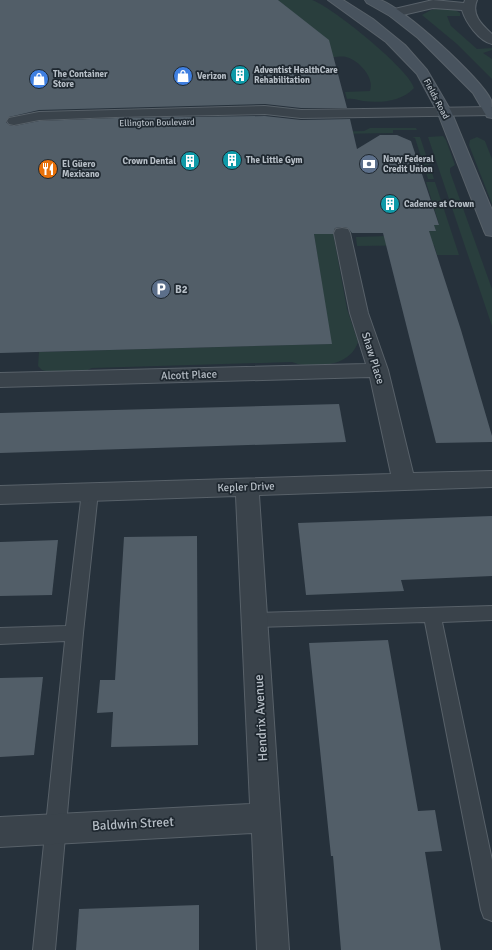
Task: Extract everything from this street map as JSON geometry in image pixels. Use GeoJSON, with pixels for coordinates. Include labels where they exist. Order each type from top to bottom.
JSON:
{"type":"FeatureCollection","features":[{"type":"Feature","properties":{"kind":"main road","name":"Fields Road"},"geometry":{"type":"LineString","coordinates":[[334,0],[390,39],[418,68],[434,91],[444,110],[492,231]]}},
{"type":"Feature","properties":{"kind":"main road"},"geometry":{"type":"LineString","coordinates":[[371,0],[394,13],[423,34],[479,91],[491,112]]}},
{"type":"Feature","properties":{"kind":"street"},"geometry":{"type":"LineString","coordinates":[[394,13],[433,4],[469,4],[470,17],[482,32],[492,40]]}},
{"type":"Feature","properties":{"kind":"street","name":"Ellington Boulevard"},"geometry":{"type":"LineString","coordinates":[[7,121],[40,125],[268,120],[301,114],[444,110],[491,112]]}},
{"type":"Feature","properties":{"kind":"street","name":"Shaw Place"},"geometry":{"type":"LineString","coordinates":[[342,233],[359,313],[378,370],[404,482]]}},
{"type":"Feature","properties":{"kind":"street","name":"Alcott Place"},"geometry":{"type":"LineString","coordinates":[[0,380],[378,370]]}},
{"type":"Feature","properties":{"kind":"street","name":"Kepler Drive"},"geometry":{"type":"LineString","coordinates":[[0,495],[492,479]]}},
{"type":"Feature","properties":{"kind":"street","name":"Hendrix Avenue"},"geometry":{"type":"LineString","coordinates":[[247,487],[256,620],[273,950]]}},
{"type":"Feature","properties":{"kind":"street","name":"Baldwin Street"},"geometry":{"type":"LineString","coordinates":[[0,832],[265,818]]}},
{"type":"Feature","properties":{"kind":"lane"},"geometry":{"type":"LineString","coordinates":[[44,950],[74,633],[90,492]]}},
{"type":"Feature","properties":{"kind":"lane"},"geometry":{"type":"LineString","coordinates":[[256,620],[492,613]]}},
{"type":"Feature","properties":{"kind":"lane"},"geometry":{"type":"LineString","coordinates":[[432,615],[492,910]]}},
{"type":"Feature","properties":{"kind":"lane"},"geometry":{"type":"LineString","coordinates":[[0,636],[74,633]]}},
{"type":"Feature","properties":{"kind":"green space"},"geometry":{"type":"Polygon","coordinates":[[[278,0],[312,0],[322,5],[352,26],[385,54],[409,79],[414,88],[409,93],[397,99],[370,102],[347,99],[345,92],[370,91],[370,81],[365,70],[351,59],[345,57],[333,57],[322,35],[310,27],[278,0]]]}},
{"type":"Feature","properties":{"kind":"green space"},"geometry":{"type":"Polygon","coordinates":[[[442,8],[455,10],[460,13],[460,16],[447,16],[451,26],[477,49],[492,48],[492,50],[483,53],[492,59],[492,79],[457,44],[422,15],[431,10],[442,8]]]}},
{"type":"Feature","properties":{"kind":"green space"},"geometry":{"type":"Polygon","coordinates":[[[370,128],[416,128],[417,130],[393,130],[393,133],[332,134],[331,132],[364,131],[370,128]]]}},
{"type":"Feature","properties":{"kind":"green space"},"geometry":{"type":"Polygon","coordinates":[[[443,136],[446,140],[455,165],[450,168],[450,172],[492,289],[492,326],[428,137],[443,136]]]}},
{"type":"Feature","properties":{"kind":"green space"},"geometry":{"type":"Polygon","coordinates":[[[412,137],[420,137],[434,179],[428,179],[415,138],[412,137]]]}},
{"type":"Feature","properties":{"kind":"green space"},"geometry":{"type":"Polygon","coordinates":[[[477,137],[485,141],[492,159],[492,204],[469,145],[470,140],[477,137]]]}},
{"type":"Feature","properties":{"kind":"green space"},"geometry":{"type":"Polygon","coordinates":[[[426,182],[435,182],[459,255],[437,255],[434,245],[357,246],[356,237],[388,236],[387,232],[435,231],[434,225],[439,224],[426,182]]]}},
{"type":"Feature","properties":{"kind":"green space"},"geometry":{"type":"Polygon","coordinates":[[[333,233],[347,309],[358,342],[349,355],[343,359],[320,365],[302,365],[292,362],[92,368],[85,371],[52,373],[42,370],[38,366],[39,352],[331,344],[314,234],[333,233]]]}},
{"type":"Feature","properties":{"kind":"building"},"geometry":{"type":"Polygon","coordinates":[[[0,0],[278,0],[329,40],[347,108],[301,108],[265,104],[39,110],[9,117],[6,122],[9,125],[14,126],[39,121],[115,118],[265,116],[301,120],[350,119],[357,149],[380,135],[397,135],[411,141],[439,225],[434,225],[436,231],[429,231],[461,330],[492,436],[492,442],[436,443],[383,233],[352,233],[348,228],[342,227],[335,228],[333,234],[314,234],[332,344],[0,353],[0,0]]]}},
{"type":"Feature","properties":{"kind":"building"},"geometry":{"type":"Polygon","coordinates":[[[339,404],[346,442],[0,453],[0,413],[339,404]]]}},
{"type":"Feature","properties":{"kind":"building"},"geometry":{"type":"Polygon","coordinates":[[[492,516],[492,576],[401,580],[404,591],[306,595],[298,523],[492,516]]]}},
{"type":"Feature","properties":{"kind":"building"},"geometry":{"type":"Polygon","coordinates":[[[197,536],[198,745],[111,747],[113,712],[97,713],[100,680],[115,680],[124,537],[197,536]]]}},
{"type":"Feature","properties":{"kind":"building"},"geometry":{"type":"Polygon","coordinates":[[[58,540],[52,595],[0,596],[0,542],[58,540]]]}},
{"type":"Feature","properties":{"kind":"building"},"geometry":{"type":"Polygon","coordinates":[[[388,640],[418,811],[435,810],[442,851],[425,852],[441,950],[341,950],[333,856],[331,856],[309,643],[388,640]]]}},
{"type":"Feature","properties":{"kind":"building"},"geometry":{"type":"Polygon","coordinates":[[[43,677],[34,755],[0,757],[0,678],[43,677]]]}},
{"type":"Feature","properties":{"kind":"building"},"geometry":{"type":"Polygon","coordinates":[[[199,905],[199,950],[76,950],[79,909],[199,905]]]}},
{"type":"Feature","properties":{"kind":"place","name":"Adventist HealthCare Rehabilitation"},"geometry":{"type":"Point","coordinates":[240,75]}},
{"type":"Feature","properties":{"kind":"place","name":"Verizon"},"geometry":{"type":"Point","coordinates":[183,76]}},
{"type":"Feature","properties":{"kind":"place","name":"The Container Store"},"geometry":{"type":"Point","coordinates":[39,79]}},
{"type":"Feature","properties":{"kind":"place","name":"The Little Gym"},"geometry":{"type":"Point","coordinates":[232,160]}},
{"type":"Feature","properties":{"kind":"place","name":"Crown Dental"},"geometry":{"type":"Point","coordinates":[190,161]}},
{"type":"Feature","properties":{"kind":"place","name":"Navy Federal Credit Union"},"geometry":{"type":"Point","coordinates":[369,164]}},
{"type":"Feature","properties":{"kind":"place","name":"El Güero Mexicano"},"geometry":{"type":"Point","coordinates":[48,169]}},
{"type":"Feature","properties":{"kind":"place","name":"Cadence at Crown"},"geometry":{"type":"Point","coordinates":[390,204]}},
{"type":"Feature","properties":{"kind":"place","name":"B2"},"geometry":{"type":"Point","coordinates":[161,289]}}]}
